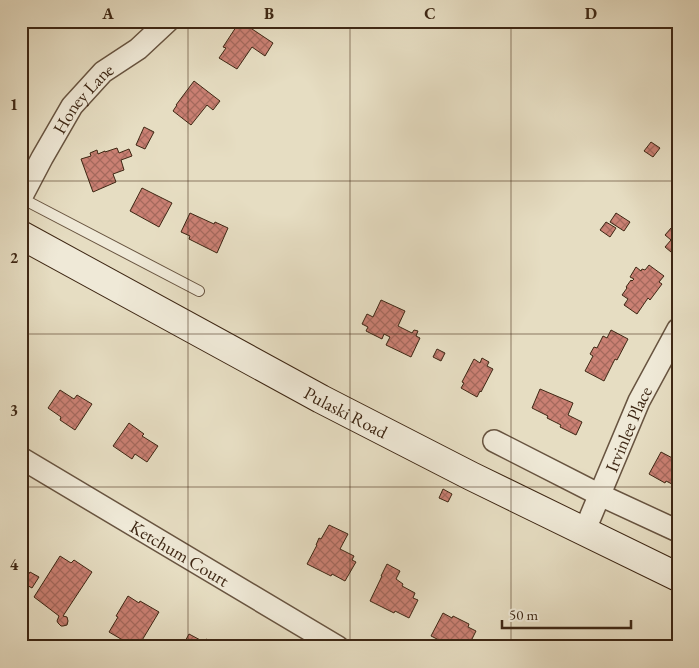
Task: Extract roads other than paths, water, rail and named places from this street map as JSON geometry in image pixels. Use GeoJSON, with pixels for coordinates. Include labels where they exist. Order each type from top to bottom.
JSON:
{"type":"FeatureCollection","features":[{"type":"Feature","properties":{"kind":"main road","name":"Pulaski Road"},"geometry":{"type":"LineString","coordinates":[[21,235],[321,399],[584,532],[678,577]]}},
{"type":"Feature","properties":{"kind":"street","name":"Honey Lane"},"geometry":{"type":"LineString","coordinates":[[21,198],[72,106],[103,72],[138,49],[168,21]]}},
{"type":"Feature","properties":{"kind":"street","name":"Irvinlee Place"},"geometry":{"type":"LineString","coordinates":[[584,532],[639,401],[678,329]]}},
{"type":"Feature","properties":{"kind":"street"},"geometry":{"type":"LineString","coordinates":[[494,441],[600,495],[678,531]]}},
{"type":"Feature","properties":{"kind":"street","name":"Ketchum Court"},"geometry":{"type":"LineString","coordinates":[[21,458],[338,647]]}},
{"type":"Feature","properties":{"kind":"lane"},"geometry":{"type":"LineString","coordinates":[[21,198],[199,291]]}}]}
